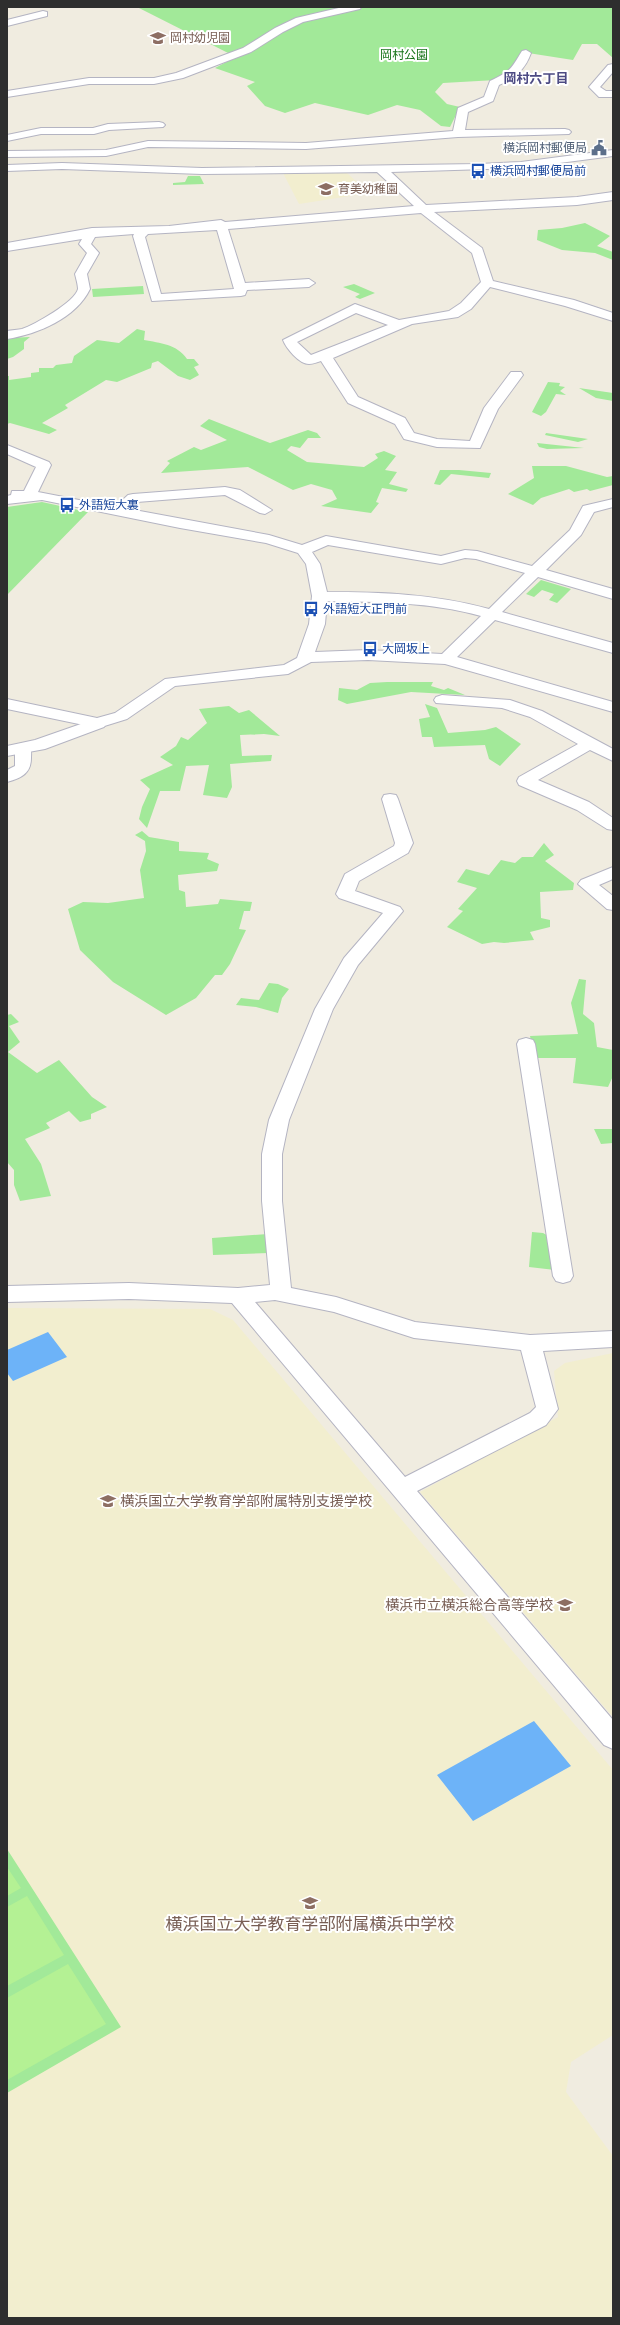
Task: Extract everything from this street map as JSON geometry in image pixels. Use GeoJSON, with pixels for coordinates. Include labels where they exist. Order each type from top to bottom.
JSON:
{"type":"FeatureCollection","features":[{"type":"Feature","properties":{"kind":"street"},"geometry":{"type":"LineString","coordinates":[[7,94],[62,84],[89,81],[149,81],[178,76],[247,50],[279,30],[300,20],[330,11],[356,7]]}},
{"type":"Feature","properties":{"kind":"street"},"geometry":{"type":"LineString","coordinates":[[7,23],[43,14]]}},
{"type":"Feature","properties":{"kind":"street"},"geometry":{"type":"LineString","coordinates":[[458,134],[462,123],[462,110],[489,99],[494,83],[515,72],[522,65],[526,53]]}},
{"type":"Feature","properties":{"kind":"street"},"geometry":{"type":"LineString","coordinates":[[612,69],[594,87],[603,95],[613,94]]}},
{"type":"Feature","properties":{"kind":"street"},"geometry":{"type":"LineString","coordinates":[[7,138],[41,131],[94,131],[108,127],[159,125]]}},
{"type":"Feature","properties":{"kind":"street"},"geometry":{"type":"LineString","coordinates":[[7,154],[106,153],[148,144],[306,146],[458,134],[565,132]]}},
{"type":"Feature","properties":{"kind":"street"},"geometry":{"type":"LineString","coordinates":[[306,146],[318,168]]}},
{"type":"Feature","properties":{"kind":"street"},"geometry":{"type":"LineString","coordinates":[[7,168],[62,166],[202,171],[521,165],[613,153]]}},
{"type":"Feature","properties":{"kind":"street"},"geometry":{"type":"LineString","coordinates":[[380,168],[424,209],[478,251],[487,283]]}},
{"type":"Feature","properties":{"kind":"street"},"geometry":{"type":"LineString","coordinates":[[7,247],[92,232],[144,231],[424,209],[577,201],[613,196]]}},
{"type":"Feature","properties":{"kind":"street"},"geometry":{"type":"LineString","coordinates":[[144,231],[139,236],[156,298],[242,292],[239,287],[221,224]]}},
{"type":"Feature","properties":{"kind":"street"},"geometry":{"type":"LineString","coordinates":[[7,335],[26,332],[42,324],[64,311],[80,297],[84,289],[81,274],[93,253],[85,244],[92,232]]}},
{"type":"Feature","properties":{"kind":"street"},"geometry":{"type":"LineString","coordinates":[[239,287],[309,283]]}},
{"type":"Feature","properties":{"kind":"street"},"geometry":{"type":"LineString","coordinates":[[487,283],[569,303],[613,317]]}},
{"type":"Feature","properties":{"kind":"street"},"geometry":{"type":"LineString","coordinates":[[400,325],[355,308],[290,340],[292,346],[308,360],[325,356],[400,325],[409,321],[454,314],[466,306],[487,283]]}},
{"type":"Feature","properties":{"kind":"street"},"geometry":{"type":"LineString","coordinates":[[325,356],[353,400],[367,408],[400,421],[405,432],[410,436],[428,442],[475,445],[492,408],[516,375]]}},
{"type":"Feature","properties":{"kind":"street"},"geometry":{"type":"LineString","coordinates":[[7,448],[44,466],[28,497]]}},
{"type":"Feature","properties":{"kind":"street"},"geometry":{"type":"LineString","coordinates":[[118,512],[132,498],[225,491],[235,493],[265,510]]}},
{"type":"Feature","properties":{"kind":"street"},"geometry":{"type":"LineString","coordinates":[[7,492],[28,497]]}},
{"type":"Feature","properties":{"kind":"street"},"geometry":{"type":"LineString","coordinates":[[7,500],[42,496],[118,512],[269,539],[303,550],[313,564],[320,596],[317,624],[303,661],[288,669],[171,682],[121,716],[39,745],[15,750],[23,768],[7,777]]}},
{"type":"Feature","properties":{"kind":"street"},"geometry":{"type":"LineString","coordinates":[[446,659],[576,532],[588,509],[613,503]]}},
{"type":"Feature","properties":{"kind":"street"},"geometry":{"type":"LineString","coordinates":[[303,550],[326,540],[338,541],[384,552],[441,560],[465,554],[477,555],[613,594]]}},
{"type":"Feature","properties":{"kind":"street"},"geometry":{"type":"LineString","coordinates":[[320,596],[381,597],[454,604],[613,648]]}},
{"type":"Feature","properties":{"kind":"street"},"geometry":{"type":"LineString","coordinates":[[305,657],[368,655],[446,659],[613,707]]}},
{"type":"Feature","properties":{"kind":"street"},"geometry":{"type":"LineString","coordinates":[[442,700],[504,703],[536,714],[613,756]]}},
{"type":"Feature","properties":{"kind":"street"},"geometry":{"type":"LineString","coordinates":[[7,704],[98,723]]}},
{"type":"Feature","properties":{"kind":"street"},"geometry":{"type":"LineString","coordinates":[[589,744],[525,781],[584,806],[613,825]]}},
{"type":"Feature","properties":{"kind":"street"},"geometry":{"type":"LineString","coordinates":[[281,1293],[272,1201],[272,1154],[279,1120],[324,1009],[350,962],[394,910],[345,894],[351,878],[402,848],[404,843],[390,799]]}},
{"type":"Feature","properties":{"kind":"street"},"geometry":{"type":"LineString","coordinates":[[613,872],[587,884],[613,906]]}},
{"type":"Feature","properties":{"kind":"street"},"geometry":{"type":"LineString","coordinates":[[526,1044],[564,1276]]}},
{"type":"Feature","properties":{"kind":"street"},"geometry":{"type":"LineString","coordinates":[[7,1294],[129,1291],[238,1296],[281,1293],[336,1305],[414,1330],[530,1343],[598,1341],[613,1339]]}},
{"type":"Feature","properties":{"kind":"street"},"geometry":{"type":"LineString","coordinates":[[238,1296],[613,1738]]}},
{"type":"Feature","properties":{"kind":"street"},"geometry":{"type":"LineString","coordinates":[[402,1489],[538,1419],[547,1409],[530,1343]]}},
{"type":"Feature","properties":{"kind":"shaded area","name":"育美幼稚園"},"geometry":{"type":"Polygon","coordinates":[[[346,172],[359,184],[363,194],[299,204],[283,173],[346,172]]]}},
{"type":"Feature","properties":{"kind":"shaded area","name":"横浜国立大学教育学部附属横浜中学校"},"geometry":{"type":"Polygon","coordinates":[[[7,1308],[210,1309],[233,1320],[613,1770],[613,2035],[571,2062],[566,2092],[613,2156],[613,2318],[7,2318],[7,1308]]]}},
{"type":"Feature","properties":{"kind":"shaded area","name":"横浜市立横浜総合高等学校"},"geometry":{"type":"Polygon","coordinates":[[[613,1353],[613,1717],[420,1492],[558,1417],[554,1371],[565,1363],[613,1353]]]}},
{"type":"Feature","properties":{"kind":"green space","name":"岡村公園"},"geometry":{"type":"Polygon","coordinates":[[[137,7],[613,7],[613,58],[597,44],[582,44],[573,60],[528,53],[496,80],[443,83],[435,92],[447,104],[460,107],[450,127],[441,126],[420,110],[397,105],[368,115],[315,103],[285,113],[265,106],[247,86],[255,82],[215,68],[236,57],[137,7]]]}},
{"type":"Feature","properties":{"kind":"green space"},"geometry":{"type":"Polygon","coordinates":[[[188,176],[200,176],[204,184],[173,185],[173,183],[185,182],[188,176]]]}},
{"type":"Feature","properties":{"kind":"green space"},"geometry":{"type":"Polygon","coordinates":[[[585,223],[610,236],[597,246],[613,252],[613,260],[595,253],[562,250],[537,240],[538,230],[562,228],[585,223]]]}},
{"type":"Feature","properties":{"kind":"green space"},"geometry":{"type":"Polygon","coordinates":[[[354,284],[375,293],[360,299],[355,297],[360,294],[343,287],[354,284]]]}},
{"type":"Feature","properties":{"kind":"green space"},"geometry":{"type":"Polygon","coordinates":[[[143,286],[144,294],[93,297],[92,289],[143,286]]]}},
{"type":"Feature","properties":{"kind":"green space"},"geometry":{"type":"Polygon","coordinates":[[[137,329],[145,331],[144,340],[168,345],[178,350],[187,359],[194,359],[199,365],[194,367],[199,375],[190,380],[178,376],[158,361],[152,363],[151,368],[117,382],[106,380],[65,405],[68,408],[42,423],[57,430],[49,434],[10,423],[7,424],[7,376],[9,376],[9,380],[31,377],[31,373],[39,372],[39,368],[53,368],[56,365],[72,363],[74,356],[97,340],[119,343],[137,329]]]}},
{"type":"Feature","properties":{"kind":"green space"},"geometry":{"type":"Polygon","coordinates":[[[30,337],[24,342],[24,349],[13,357],[7,359],[7,338],[30,337]]]}},
{"type":"Feature","properties":{"kind":"green space"},"geometry":{"type":"Polygon","coordinates":[[[548,382],[560,383],[559,386],[565,387],[560,391],[566,395],[556,394],[546,412],[541,416],[532,412],[548,382]]]}},
{"type":"Feature","properties":{"kind":"green space"},"geometry":{"type":"Polygon","coordinates":[[[579,388],[613,393],[613,401],[596,398],[579,388]]]}},
{"type":"Feature","properties":{"kind":"green space"},"geometry":{"type":"Polygon","coordinates":[[[209,419],[270,443],[308,430],[317,433],[321,438],[308,438],[300,448],[291,446],[287,450],[307,462],[364,467],[378,458],[375,454],[384,451],[396,456],[385,470],[397,472],[389,484],[408,489],[406,492],[382,488],[376,502],[379,503],[371,513],[321,506],[337,499],[332,490],[311,484],[293,490],[248,467],[161,473],[170,463],[167,461],[194,447],[201,450],[227,440],[200,426],[209,419]]]}},
{"type":"Feature","properties":{"kind":"green space"},"geometry":{"type":"Polygon","coordinates":[[[546,433],[588,439],[578,442],[545,435],[546,433]]]}},
{"type":"Feature","properties":{"kind":"green space"},"geometry":{"type":"Polygon","coordinates":[[[537,443],[584,448],[547,449],[539,447],[537,443]]]}},
{"type":"Feature","properties":{"kind":"green space"},"geometry":{"type":"Polygon","coordinates":[[[532,466],[566,466],[607,477],[613,476],[613,485],[590,491],[587,489],[574,492],[569,489],[541,498],[533,505],[508,494],[534,478],[532,466]]]}},
{"type":"Feature","properties":{"kind":"green space"},"geometry":{"type":"Polygon","coordinates":[[[440,470],[491,473],[489,478],[451,474],[440,485],[434,484],[440,470]]]}},
{"type":"Feature","properties":{"kind":"green space"},"geometry":{"type":"Polygon","coordinates":[[[42,502],[88,512],[7,595],[7,507],[42,502]]]}},
{"type":"Feature","properties":{"kind":"green space"},"geometry":{"type":"Polygon","coordinates":[[[541,580],[571,589],[557,603],[549,600],[554,594],[542,590],[534,597],[526,594],[541,580]]]}},
{"type":"Feature","properties":{"kind":"green space"},"geometry":{"type":"Polygon","coordinates":[[[433,682],[431,686],[444,690],[448,688],[465,695],[411,692],[347,704],[338,700],[339,688],[357,690],[370,683],[433,682]]]}},
{"type":"Feature","properties":{"kind":"green space"},"geometry":{"type":"Polygon","coordinates":[[[425,704],[437,708],[448,733],[485,730],[496,727],[521,744],[500,766],[489,759],[485,745],[434,747],[432,737],[422,737],[419,719],[430,717],[425,704]]]}},
{"type":"Feature","properties":{"kind":"green space"},"geometry":{"type":"Polygon","coordinates":[[[229,706],[239,713],[249,710],[280,736],[264,734],[240,735],[242,756],[272,755],[271,761],[230,764],[232,787],[227,798],[203,795],[209,765],[186,766],[180,791],[160,791],[147,828],[139,819],[142,807],[150,789],[140,780],[173,765],[160,757],[176,746],[181,737],[188,740],[207,723],[199,709],[229,706]]]}},
{"type":"Feature","properties":{"kind":"green space"},"geometry":{"type":"Polygon","coordinates":[[[142,831],[149,837],[179,842],[179,851],[209,853],[207,859],[219,864],[217,871],[178,875],[179,890],[185,892],[186,907],[218,904],[220,899],[252,902],[250,911],[244,911],[239,929],[246,930],[230,964],[222,975],[215,975],[196,998],[166,1015],[113,982],[80,950],[68,909],[83,902],[108,903],[144,898],[140,870],[146,851],[145,841],[135,835],[142,831]]]}},
{"type":"Feature","properties":{"kind":"green space"},"geometry":{"type":"Polygon","coordinates":[[[544,843],[554,855],[545,861],[574,883],[573,890],[540,892],[541,918],[550,920],[550,927],[530,932],[534,940],[482,944],[447,927],[463,911],[458,909],[477,888],[457,882],[466,869],[489,875],[501,860],[515,863],[522,857],[533,857],[544,843]]]}},
{"type":"Feature","properties":{"kind":"green space"},"geometry":{"type":"Polygon","coordinates":[[[579,979],[586,980],[583,1014],[594,1023],[597,1047],[613,1050],[613,1076],[608,1087],[573,1083],[576,1058],[535,1058],[530,1036],[578,1034],[571,1003],[579,979]]]}},
{"type":"Feature","properties":{"kind":"green space"},"geometry":{"type":"Polygon","coordinates":[[[269,983],[278,984],[289,989],[282,998],[278,1013],[256,1007],[236,1005],[241,998],[259,1000],[269,983]]]}},
{"type":"Feature","properties":{"kind":"green space"},"geometry":{"type":"Polygon","coordinates":[[[11,1014],[19,1022],[9,1026],[20,1042],[8,1052],[37,1073],[59,1060],[92,1097],[107,1107],[91,1114],[91,1119],[80,1122],[69,1111],[46,1123],[50,1128],[25,1139],[41,1164],[51,1196],[20,1201],[14,1185],[14,1170],[7,1162],[7,1015],[11,1014]]]}},
{"type":"Feature","properties":{"kind":"green space"},"geometry":{"type":"Polygon","coordinates":[[[594,1129],[613,1129],[613,1143],[601,1144],[594,1129]]]}},
{"type":"Feature","properties":{"kind":"green space"},"geometry":{"type":"Polygon","coordinates":[[[532,1232],[543,1233],[552,1238],[555,1270],[529,1267],[532,1232]]]}},
{"type":"Feature","properties":{"kind":"green space"},"geometry":{"type":"Polygon","coordinates":[[[268,1234],[269,1253],[213,1255],[212,1238],[268,1234]]]}},
{"type":"Feature","properties":{"kind":"green space"},"geometry":{"type":"Polygon","coordinates":[[[7,1849],[121,2027],[7,2093],[7,1849]]]}},
{"type":"Feature","properties":{"kind":"green space"},"geometry":{"type":"Polygon","coordinates":[[[7,1867],[21,1888],[7,1896],[7,1867]]]}},
{"type":"Feature","properties":{"kind":"green space"},"geometry":{"type":"Polygon","coordinates":[[[27,1896],[64,1955],[7,1986],[7,1907],[27,1896]]]}},
{"type":"Feature","properties":{"kind":"green space"},"geometry":{"type":"Polygon","coordinates":[[[68,1964],[106,2024],[7,2080],[7,1998],[68,1964]]]}},
{"type":"Feature","properties":{"kind":"water"},"geometry":{"type":"Polygon","coordinates":[[[48,1332],[67,1357],[13,1381],[7,1373],[7,1350],[48,1332]]]}},
{"type":"Feature","properties":{"kind":"water"},"geometry":{"type":"Polygon","coordinates":[[[534,1721],[571,1766],[473,1821],[437,1775],[534,1721]]]}},
{"type":"Feature","properties":{"kind":"place","name":"岡村幼児園"},"geometry":{"type":"Point","coordinates":[158,38]}},
{"type":"Feature","properties":{"kind":"place","name":"横浜岡村郵便局"},"geometry":{"type":"Point","coordinates":[599,148]}},
{"type":"Feature","properties":{"kind":"place","name":"横浜岡村郵便局前"},"geometry":{"type":"Point","coordinates":[478,171]}},
{"type":"Feature","properties":{"kind":"place","name":"育美幼稚園"},"geometry":{"type":"Point","coordinates":[326,189]}},
{"type":"Feature","properties":{"kind":"place","name":"外語短大裏"},"geometry":{"type":"Point","coordinates":[67,505]}},
{"type":"Feature","properties":{"kind":"place","name":"外語短大正門前"},"geometry":{"type":"Point","coordinates":[311,609]}},
{"type":"Feature","properties":{"kind":"place","name":"大岡坂上"},"geometry":{"type":"Point","coordinates":[370,649]}},
{"type":"Feature","properties":{"kind":"place","name":"横浜国立大学教育学部附属特別支援学校"},"geometry":{"type":"Point","coordinates":[108,1501]}},
{"type":"Feature","properties":{"kind":"place","name":"横浜市立横浜総合高等学校"},"geometry":{"type":"Point","coordinates":[565,1605]}},
{"type":"Feature","properties":{"kind":"place","name":"横浜国立大学教育学部附属横浜中学校"},"geometry":{"type":"Point","coordinates":[310,1903]}},
{"type":"Feature","properties":{"kind":"district","name":"岡村六丁目"},"geometry":{"type":"Point","coordinates":[536,78]}}]}
